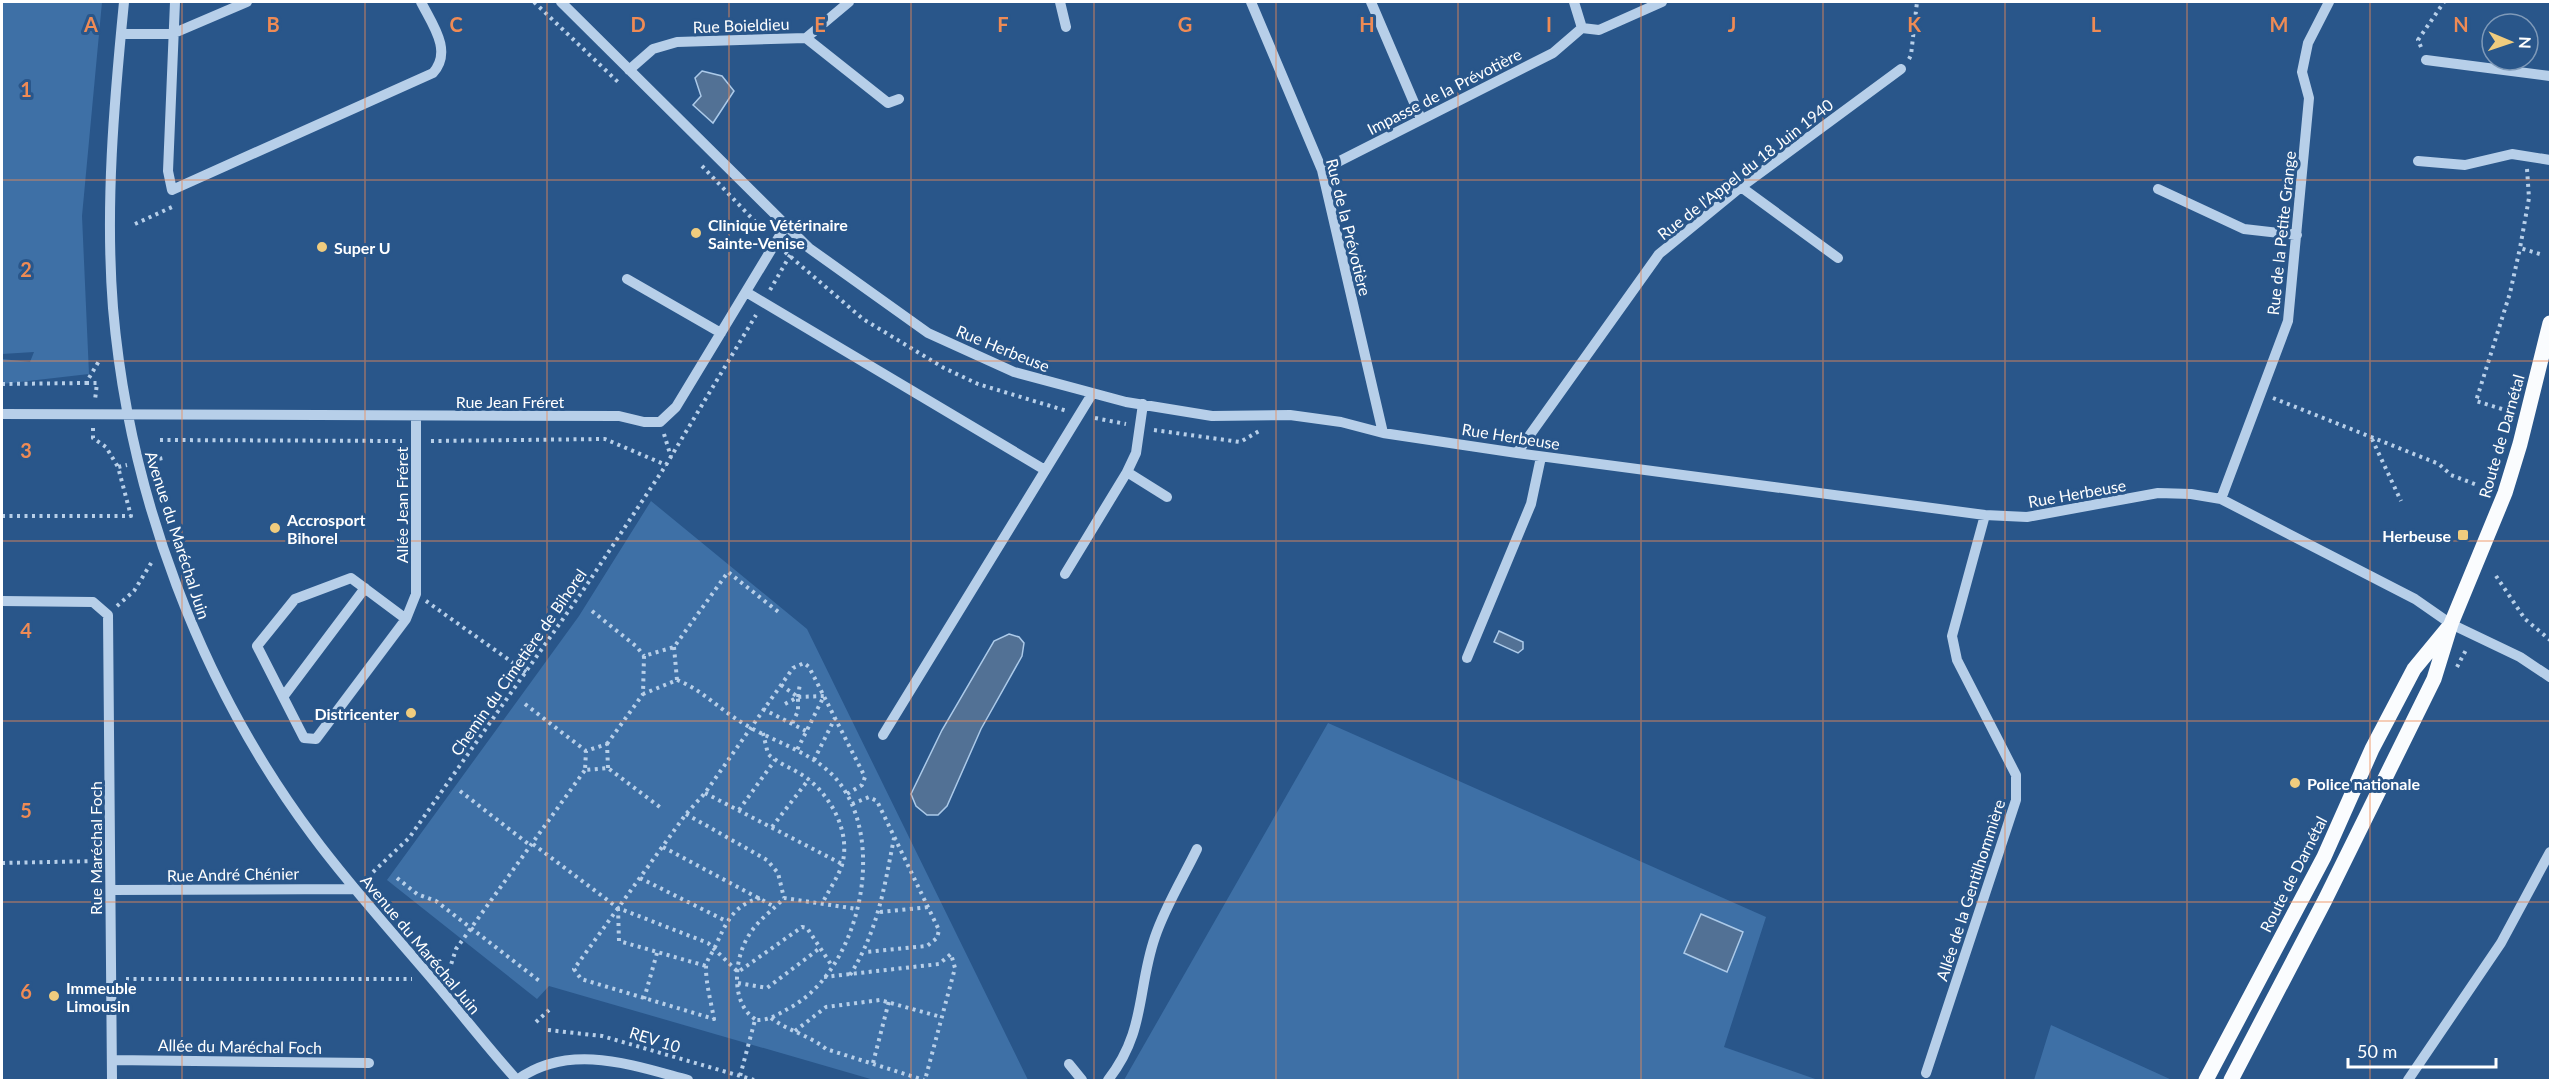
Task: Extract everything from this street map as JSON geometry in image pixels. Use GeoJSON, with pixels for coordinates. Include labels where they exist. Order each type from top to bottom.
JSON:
{"type":"FeatureCollection","features":[{"type":"Feature","properties":{"kind":"main road","name":"Route de Darnétal"},"geometry":{"type":"LineString","coordinates":[[2230,1080],[2330,889],[2434,679],[2451,624],[2505,493],[2520,444],[2550,322]]}},
{"type":"Feature","properties":{"kind":"main road","name":"Route de Darnétal"},"geometry":{"type":"LineString","coordinates":[[2206,1080],[2324,857],[2372,749],[2414,669],[2451,624]]}},
{"type":"Feature","properties":{"kind":"street","name":"Avenue du Maréchal Juin"},"geometry":{"type":"LineString","coordinates":[[124,2],[110,222],[113,307],[127,416],[138,463],[188,620],[228,701],[274,779],[312,836],[517,1080]]}},
{"type":"Feature","properties":{"kind":"street"},"geometry":{"type":"LineString","coordinates":[[175,2],[168,171],[172,190],[433,73],[441,61],[442,47],[421,2]]}},
{"type":"Feature","properties":{"kind":"street"},"geometry":{"type":"LineString","coordinates":[[121,34],[172,34],[247,2]]}},
{"type":"Feature","properties":{"kind":"street","name":"Rue Herbeuse"},"geometry":{"type":"LineString","coordinates":[[561,2],[799,240],[928,333],[1014,372],[1092,394],[1212,416],[1290,415],[1341,422],[1383,433],[1541,457],[1985,514],[2027,518],[2158,494],[2192,494],[2221,499],[2415,599],[2451,624],[2520,657],[2550,677]]}},
{"type":"Feature","properties":{"kind":"street","name":"Rue Boieldieu"},"geometry":{"type":"LineString","coordinates":[[629,70],[653,50],[677,42],[806,38],[849,2]]}},
{"type":"Feature","properties":{"kind":"street"},"geometry":{"type":"LineString","coordinates":[[1060,2],[1066,27]]}},
{"type":"Feature","properties":{"kind":"street","name":"Rue de la Prévotière"},"geometry":{"type":"LineString","coordinates":[[1251,2],[1322,170],[1383,433]]}},
{"type":"Feature","properties":{"kind":"street"},"geometry":{"type":"LineString","coordinates":[[1371,2],[1421,119]]}},
{"type":"Feature","properties":{"kind":"street"},"geometry":{"type":"LineString","coordinates":[[1574,2],[1582,28],[1599,30],[1662,2]]}},
{"type":"Feature","properties":{"kind":"street","name":"Rue de la Petite Grange"},"geometry":{"type":"LineString","coordinates":[[2221,499],[2288,321],[2309,99],[2302,72],[2308,43],[2329,2]]}},
{"type":"Feature","properties":{"kind":"street","name":"Impasse de la Prévotière"},"geometry":{"type":"LineString","coordinates":[[1322,170],[1553,52],[1582,28]]}},
{"type":"Feature","properties":{"kind":"street"},"geometry":{"type":"LineString","coordinates":[[806,38],[888,103],[898,99]]}},
{"type":"Feature","properties":{"kind":"street"},"geometry":{"type":"LineString","coordinates":[[2426,60],[2550,76]]}},
{"type":"Feature","properties":{"kind":"street","name":"Rue de l'Appel du 18 Juin 1940"},"geometry":{"type":"LineString","coordinates":[[1517,453],[1659,254],[1741,187],[1901,69]]}},
{"type":"Feature","properties":{"kind":"street"},"geometry":{"type":"LineString","coordinates":[[2418,161],[2465,165],[2512,154],[2550,160]]}},
{"type":"Feature","properties":{"kind":"street"},"geometry":{"type":"LineString","coordinates":[[1741,187],[1838,258]]}},
{"type":"Feature","properties":{"kind":"street"},"geometry":{"type":"LineString","coordinates":[[2158,189],[2244,229],[2297,235]]}},
{"type":"Feature","properties":{"kind":"street"},"geometry":{"type":"LineString","coordinates":[[660,422],[676,407],[785,227]]}},
{"type":"Feature","properties":{"kind":"street"},"geometry":{"type":"LineString","coordinates":[[627,279],[721,333]]}},
{"type":"Feature","properties":{"kind":"street"},"geometry":{"type":"LineString","coordinates":[[746,292],[1045,470]]}},
{"type":"Feature","properties":{"kind":"street"},"geometry":{"type":"LineString","coordinates":[[883,735],[1092,394]]}},
{"type":"Feature","properties":{"kind":"street"},"geometry":{"type":"LineString","coordinates":[[1065,574],[1127,472],[1136,453],[1143,405]]}},
{"type":"Feature","properties":{"kind":"street","name":"Rue Jean Fréret"},"geometry":{"type":"LineString","coordinates":[[2,414],[619,416],[644,422],[660,422]]}},
{"type":"Feature","properties":{"kind":"street","name":"Allée Jean Fréret"},"geometry":{"type":"LineString","coordinates":[[416,416],[416,594]]}},
{"type":"Feature","properties":{"kind":"street"},"geometry":{"type":"LineString","coordinates":[[1467,658],[1531,504],[1541,457]]}},
{"type":"Feature","properties":{"kind":"street"},"geometry":{"type":"LineString","coordinates":[[1127,472],[1167,497]]}},
{"type":"Feature","properties":{"kind":"street","name":"Allée de la Gentilhommière"},"geometry":{"type":"LineString","coordinates":[[1926,1073],[2016,800],[2016,776],[1958,660],[1952,636],[1985,514]]}},
{"type":"Feature","properties":{"kind":"street"},"geometry":{"type":"LineString","coordinates":[[406,619],[351,578],[295,599],[257,646],[304,738],[316,739],[406,619],[416,594]]}},
{"type":"Feature","properties":{"kind":"street"},"geometry":{"type":"LineString","coordinates":[[283,697],[365,588]]}},
{"type":"Feature","properties":{"kind":"street"},"geometry":{"type":"LineString","coordinates":[[2,601],[93,602],[108,615]]}},
{"type":"Feature","properties":{"kind":"street","name":"Rue Maréchal Foch"},"geometry":{"type":"LineString","coordinates":[[108,615],[112,1080]]}},
{"type":"Feature","properties":{"kind":"street"},"geometry":{"type":"LineString","coordinates":[[1108,1080],[1116,1070],[1137,1026],[1155,937],[1197,849]]}},
{"type":"Feature","properties":{"kind":"street"},"geometry":{"type":"LineString","coordinates":[[2408,1080],[2501,943],[2550,852]]}},
{"type":"Feature","properties":{"kind":"street","name":"Rue André Chénier"},"geometry":{"type":"LineString","coordinates":[[111,890],[356,889]]}},
{"type":"Feature","properties":{"kind":"street"},"geometry":{"type":"LineString","coordinates":[[517,1080],[535,1067],[557,1062],[596,1059],[618,1062],[688,1080]]}},
{"type":"Feature","properties":{"kind":"street","name":"Allée du Maréchal Foch"},"geometry":{"type":"LineString","coordinates":[[112,1060],[369,1063]]}},
{"type":"Feature","properties":{"kind":"street"},"geometry":{"type":"LineString","coordinates":[[1069,1064],[1082,1080]]}},
{"type":"Feature","properties":{"kind":"path"},"geometry":{"type":"LineString","coordinates":[[534,2],[626,88]]}},
{"type":"Feature","properties":{"kind":"path"},"geometry":{"type":"LineString","coordinates":[[1901,69],[1911,55],[1917,2]]}},
{"type":"Feature","properties":{"kind":"path"},"geometry":{"type":"LineString","coordinates":[[2426,60],[2418,40],[2444,2]]}},
{"type":"Feature","properties":{"kind":"path"},"geometry":{"type":"LineString","coordinates":[[2502,409],[2476,400],[2510,293],[2520,248],[2529,198],[2526,157]]}},
{"type":"Feature","properties":{"kind":"path"},"geometry":{"type":"LineString","coordinates":[[695,158],[776,242],[788,258],[863,319],[944,368],[978,384],[1080,414],[1140,427],[1240,442],[1250,434],[1266,429]]}},
{"type":"Feature","properties":{"kind":"path"},"geometry":{"type":"LineString","coordinates":[[135,224],[172,207]]}},
{"type":"Feature","properties":{"kind":"path","name":"Chemin du Cimetière de Bihorel"},"geometry":{"type":"LineString","coordinates":[[373,872],[409,838],[526,672],[671,457],[799,240]]}},
{"type":"Feature","properties":{"kind":"path"},"geometry":{"type":"LineString","coordinates":[[2520,248],[2543,255]]}},
{"type":"Feature","properties":{"kind":"path"},"geometry":{"type":"LineString","coordinates":[[2,384],[86,383],[99,361]]}},
{"type":"Feature","properties":{"kind":"path"},"geometry":{"type":"LineString","coordinates":[[2261,393],[2439,464],[2451,475],[2477,485]]}},
{"type":"Feature","properties":{"kind":"path"},"geometry":{"type":"LineString","coordinates":[[660,422],[671,457]]}},
{"type":"Feature","properties":{"kind":"path"},"geometry":{"type":"LineString","coordinates":[[2372,439],[2401,501]]}},
{"type":"Feature","properties":{"kind":"path"},"geometry":{"type":"LineString","coordinates":[[2,516],[131,516],[118,467],[163,458]]}},
{"type":"Feature","properties":{"kind":"path"},"geometry":{"type":"LineString","coordinates":[[108,615],[134,591],[164,543]]}},
{"type":"Feature","properties":{"kind":"path"},"geometry":{"type":"LineString","coordinates":[[644,656],[674,647],[728,572],[781,614]]}},
{"type":"Feature","properties":{"kind":"path"},"geometry":{"type":"LineString","coordinates":[[2496,576],[2524,619],[2550,640]]}},
{"type":"Feature","properties":{"kind":"path"},"geometry":{"type":"LineString","coordinates":[[416,594],[526,672]]}},
{"type":"Feature","properties":{"kind":"path"},"geometry":{"type":"LineString","coordinates":[[592,611],[637,647],[644,656],[643,694]]}},
{"type":"Feature","properties":{"kind":"path"},"geometry":{"type":"LineString","coordinates":[[674,647],[677,680]]}},
{"type":"Feature","properties":{"kind":"path"},"geometry":{"type":"LineString","coordinates":[[760,898],[740,907],[726,921],[706,966],[714,1019],[580,980],[574,969],[686,814],[705,793],[793,668],[804,663],[809,667],[865,777],[862,785],[847,794]]}},
{"type":"Feature","properties":{"kind":"path"},"geometry":{"type":"LineString","coordinates":[[586,751],[607,744],[643,694],[677,680],[689,685],[751,728],[814,759],[828,769],[847,794],[858,817],[864,849],[857,909],[849,935],[824,977],[801,1000],[771,1018],[755,1020]]}},
{"type":"Feature","properties":{"kind":"path"},"geometry":{"type":"LineString","coordinates":[[792,724],[798,711],[800,683]]}},
{"type":"Feature","properties":{"kind":"path"},"geometry":{"type":"LineString","coordinates":[[782,685],[798,697]]}},
{"type":"Feature","properties":{"kind":"path"},"geometry":{"type":"LineString","coordinates":[[785,704],[798,697],[824,696]]}},
{"type":"Feature","properties":{"kind":"path"},"geometry":{"type":"LineString","coordinates":[[797,750],[824,696]]}},
{"type":"Feature","properties":{"kind":"path"},"geometry":{"type":"LineString","coordinates":[[525,704],[586,751]]}},
{"type":"Feature","properties":{"kind":"path"},"geometry":{"type":"LineString","coordinates":[[764,709],[806,731]]}},
{"type":"Feature","properties":{"kind":"path"},"geometry":{"type":"LineString","coordinates":[[814,759],[835,718]]}},
{"type":"Feature","properties":{"kind":"path"},"geometry":{"type":"LineString","coordinates":[[763,733],[768,754],[809,779],[827,799],[837,816],[844,840],[842,864],[823,902]]}},
{"type":"Feature","properties":{"kind":"path"},"geometry":{"type":"LineString","coordinates":[[607,744],[608,768]]}},
{"type":"Feature","properties":{"kind":"path"},"geometry":{"type":"LineString","coordinates":[[449,971],[456,950],[585,770],[586,751]]}},
{"type":"Feature","properties":{"kind":"path"},"geometry":{"type":"LineString","coordinates":[[739,810],[775,760]]}},
{"type":"Feature","properties":{"kind":"path"},"geometry":{"type":"LineString","coordinates":[[585,770],[608,768],[661,808]]}},
{"type":"Feature","properties":{"kind":"path"},"geometry":{"type":"LineString","coordinates":[[772,828],[809,779]]}},
{"type":"Feature","properties":{"kind":"path"},"geometry":{"type":"LineString","coordinates":[[460,791],[618,908],[715,948],[738,972]]}},
{"type":"Feature","properties":{"kind":"path"},"geometry":{"type":"LineString","coordinates":[[705,793],[842,864]]}},
{"type":"Feature","properties":{"kind":"path"},"geometry":{"type":"LineString","coordinates":[[852,804],[873,797],[939,930],[933,942],[920,947],[865,952]]}},
{"type":"Feature","properties":{"kind":"path"},"geometry":{"type":"LineString","coordinates":[[686,814],[767,860],[778,873],[784,898]]}},
{"type":"Feature","properties":{"kind":"path"},"geometry":{"type":"LineString","coordinates":[[850,975],[865,952],[880,912],[894,837]]}},
{"type":"Feature","properties":{"kind":"path"},"geometry":{"type":"LineString","coordinates":[[663,847],[775,907]]}},
{"type":"Feature","properties":{"kind":"path"},"geometry":{"type":"LineString","coordinates":[[2,863],[110,861]]}},
{"type":"Feature","properties":{"kind":"path"},"geometry":{"type":"LineString","coordinates":[[397,878],[417,894],[436,901],[542,983]]}},
{"type":"Feature","properties":{"kind":"path"},"geometry":{"type":"LineString","coordinates":[[640,878],[726,921]]}},
{"type":"Feature","properties":{"kind":"path"},"geometry":{"type":"LineString","coordinates":[[784,898],[823,902],[857,909]]}},
{"type":"Feature","properties":{"kind":"path"},"geometry":{"type":"LineString","coordinates":[[755,1020],[742,1006],[738,972],[748,936],[784,898]]}},
{"type":"Feature","properties":{"kind":"path"},"geometry":{"type":"LineString","coordinates":[[880,912],[929,907]]}},
{"type":"Feature","properties":{"kind":"path"},"geometry":{"type":"LineString","coordinates":[[618,908],[619,941],[706,966]]}},
{"type":"Feature","properties":{"kind":"path"},"geometry":{"type":"LineString","coordinates":[[738,972],[802,927],[807,928],[832,966]]}},
{"type":"Feature","properties":{"kind":"path"},"geometry":{"type":"LineString","coordinates":[[738,983],[767,988],[820,948]]}},
{"type":"Feature","properties":{"kind":"path"},"geometry":{"type":"LineString","coordinates":[[645,999],[657,953]]}},
{"type":"Feature","properties":{"kind":"path"},"geometry":{"type":"LineString","coordinates":[[771,1018],[780,1025],[816,1040],[826,1050],[924,1080],[955,968],[951,954],[939,964],[824,977]]}},
{"type":"Feature","properties":{"kind":"path"},"geometry":{"type":"LineString","coordinates":[[111,980],[431,978]]}},
{"type":"Feature","properties":{"kind":"path"},"geometry":{"type":"LineString","coordinates":[[795,1030],[826,1007],[890,1001],[941,1017]]}},
{"type":"Feature","properties":{"kind":"path"},"geometry":{"type":"LineString","coordinates":[[873,1063],[890,1001]]}},
{"type":"Feature","properties":{"kind":"path"},"geometry":{"type":"LineString","coordinates":[[536,1022],[549,1010]]}},
{"type":"Feature","properties":{"kind":"path"},"geometry":{"type":"LineString","coordinates":[[739,1078],[755,1020]]}},
{"type":"Feature","properties":{"kind":"path","name":"REV 10"},"geometry":{"type":"LineString","coordinates":[[548,1030],[602,1036],[739,1078],[753,1080]]}},
{"type":"Feature","properties":{"kind":"shaded area"},"geometry":{"type":"Polygon","coordinates":[[[2,2],[102,2],[82,216],[89,374],[2,384],[2,359],[30,362],[34,352],[2,354],[2,2]]]}},
{"type":"Feature","properties":{"kind":"shaded area"},"geometry":{"type":"Polygon","coordinates":[[[702,71],[722,76],[734,91],[713,123],[693,105],[701,96],[695,78],[702,71]]]}},
{"type":"Feature","properties":{"kind":"shaded area"},"geometry":{"type":"Polygon","coordinates":[[[651,501],[807,629],[1028,1080],[874,1080],[549,986],[537,999],[387,880],[579,616],[651,501]]]}},
{"type":"Feature","properties":{"kind":"shaded area"},"geometry":{"type":"Polygon","coordinates":[[[1499,631],[1523,642],[1523,649],[1518,653],[1494,642],[1499,631]]]}},
{"type":"Feature","properties":{"kind":"shaded area"},"geometry":{"type":"Polygon","coordinates":[[[1009,634],[1019,637],[1024,643],[1022,656],[981,729],[947,806],[938,815],[927,815],[916,806],[911,794],[942,730],[994,641],[1009,634]]]}},
{"type":"Feature","properties":{"kind":"shaded area"},"geometry":{"type":"Polygon","coordinates":[[[1328,723],[1766,917],[1724,1047],[1818,1080],[1124,1080],[1328,723]]]}},
{"type":"Feature","properties":{"kind":"shaded area"},"geometry":{"type":"Polygon","coordinates":[[[1701,914],[1743,932],[1727,972],[1684,953],[1701,914]]]}},
{"type":"Feature","properties":{"kind":"shaded area"},"geometry":{"type":"Polygon","coordinates":[[[2051,1025],[2172,1080],[2034,1080],[2051,1025]]]}},
{"type":"Feature","properties":{"kind":"place","name":"Clinique Vétérinaire Sainte-Venise"},"geometry":{"type":"Point","coordinates":[696,233]}},
{"type":"Feature","properties":{"kind":"place","name":"Super U"},"geometry":{"type":"Point","coordinates":[322,247]}},
{"type":"Feature","properties":{"kind":"place","name":"Accrosport Bihorel"},"geometry":{"type":"Point","coordinates":[275,528]}},
{"type":"Feature","properties":{"kind":"place","name":"Herbeuse"},"geometry":{"type":"Point","coordinates":[2463,535]}},
{"type":"Feature","properties":{"kind":"place","name":"Districenter"},"geometry":{"type":"Point","coordinates":[411,713]}},
{"type":"Feature","properties":{"kind":"place","name":"Police nationale"},"geometry":{"type":"Point","coordinates":[2295,783]}},
{"type":"Feature","properties":{"kind":"place","name":"Immeuble Limousin"},"geometry":{"type":"Point","coordinates":[54,996]}}]}
